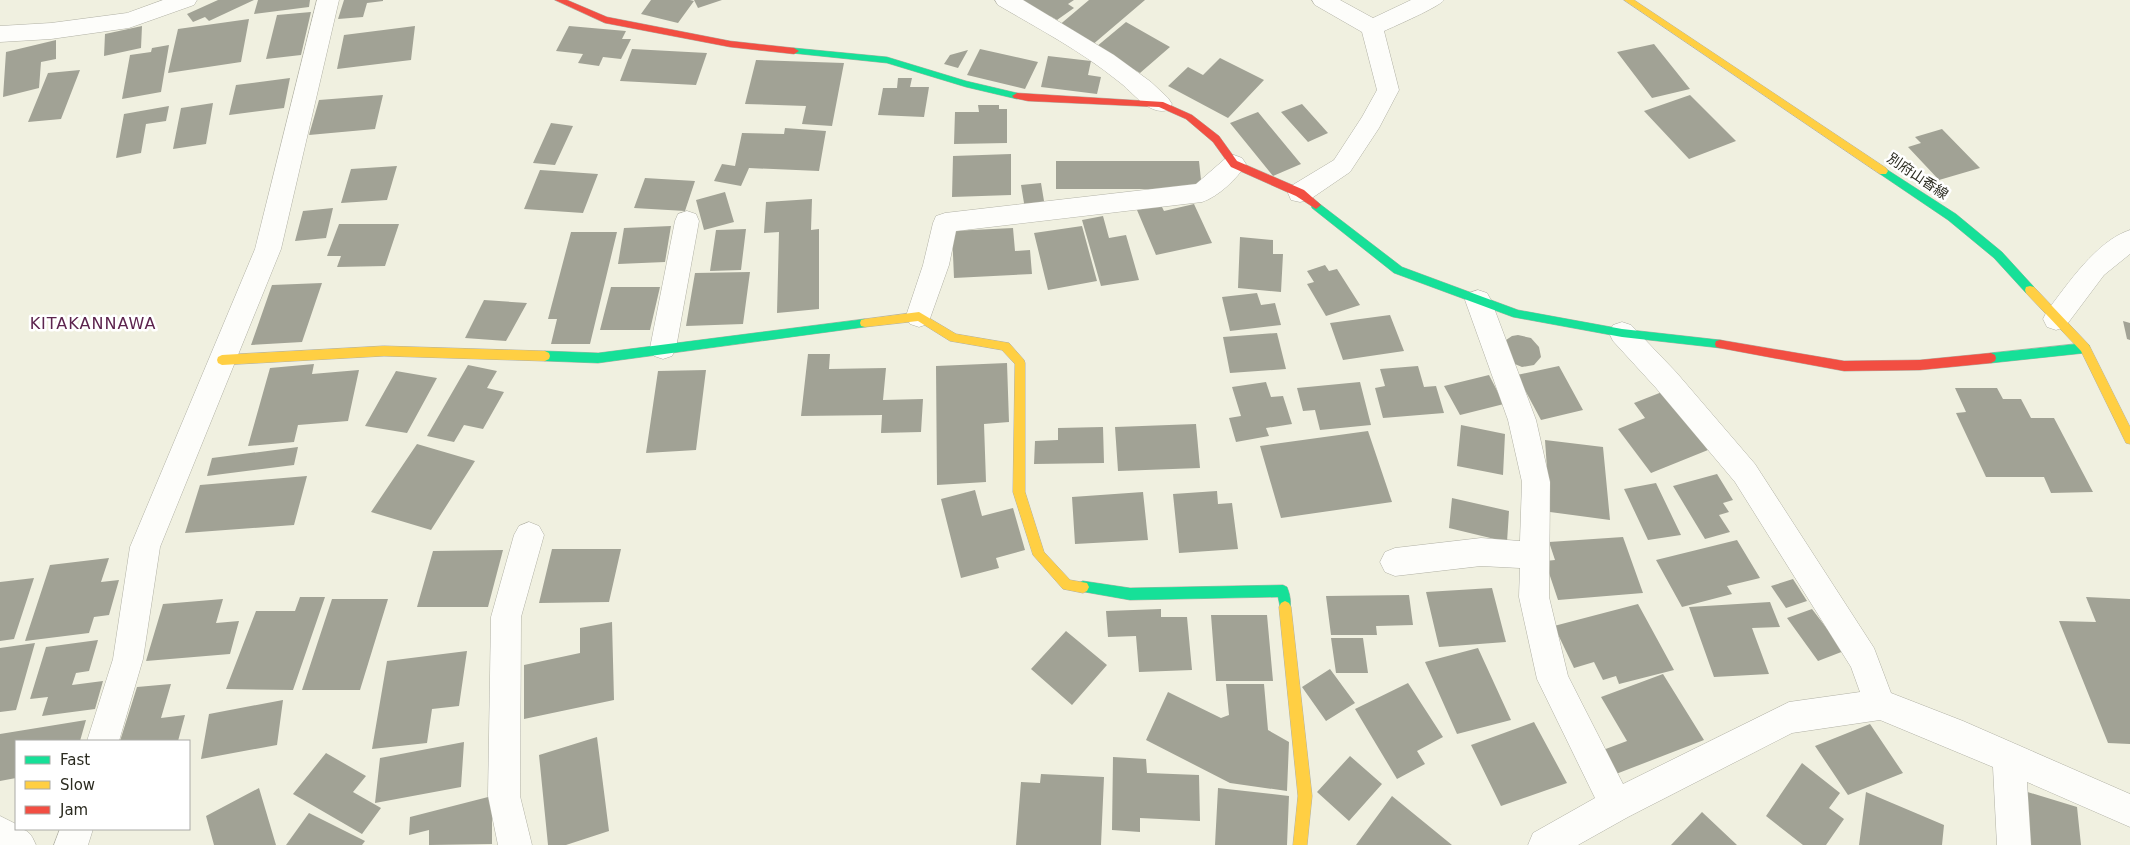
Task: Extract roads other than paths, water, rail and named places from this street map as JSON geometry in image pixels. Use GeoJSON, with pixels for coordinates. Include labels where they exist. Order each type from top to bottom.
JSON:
{"type":"FeatureCollection","features":[{"type":"Feature","properties":{"kind":"street"},"geometry":{"type":"LineString","coordinates":[[0,34],[51,31],[128,20],[186,0]]}},
{"type":"Feature","properties":{"kind":"street"},"geometry":{"type":"LineString","coordinates":[[103,740],[128,659],[145,547],[268,249],[328,0]]}},
{"type":"Feature","properties":{"kind":"street"},"geometry":{"type":"LineString","coordinates":[[559,0],[604,20],[730,44],[887,60],[966,84],[1028,98],[1160,104],[1189,116],[1216,139],[1234,164],[1300,193],[1398,270],[1517,314],[1622,333],[1741,347],[1844,366],[1920,365],[2084,348]]}},
{"type":"Feature","properties":{"kind":"street"},"geometry":{"type":"LineString","coordinates":[[1006,0],[1122,70],[1160,104]]}},
{"type":"Feature","properties":{"kind":"street"},"geometry":{"type":"LineString","coordinates":[[1300,193],[1342,166],[1371,122],[1388,90],[1372,28],[1323,0]]}},
{"type":"Feature","properties":{"kind":"street"},"geometry":{"type":"LineString","coordinates":[[1372,28],[1414,6],[1433,0]]}},
{"type":"Feature","properties":{"kind":"street","name":"別府山香線"},"geometry":{"type":"LineString","coordinates":[[1628,0],[1952,217],[1998,255],[2084,348],[2130,438]]}},
{"type":"Feature","properties":{"kind":"street"},"geometry":{"type":"LineString","coordinates":[[918,316],[936,264],[945,223],[1202,193],[1234,164]]}},
{"type":"Feature","properties":{"kind":"street"},"geometry":{"type":"LineString","coordinates":[[663,348],[687,221]]}},
{"type":"Feature","properties":{"kind":"street"},"geometry":{"type":"LineString","coordinates":[[2056,319],[2095,268],[2130,240]]}},
{"type":"Feature","properties":{"kind":"street"},"geometry":{"type":"LineString","coordinates":[[1478,300],[1522,420],[1536,482],[1534,596],[1554,679],[1616,805]]}},
{"type":"Feature","properties":{"kind":"street"},"geometry":{"type":"LineString","coordinates":[[222,360],[384,351],[598,358],[918,316],[954,338],[1005,346],[1020,363],[1019,492],[1040,555],[1067,584],[1130,594],[1284,591],[1305,796],[1300,845]]}},
{"type":"Feature","properties":{"kind":"street"},"geometry":{"type":"LineString","coordinates":[[1622,333],[1640,351],[1745,473],[1863,659],[1880,704]]}},
{"type":"Feature","properties":{"kind":"street"},"geometry":{"type":"LineString","coordinates":[[515,845],[504,796],[506,617],[530,535]]}},
{"type":"Feature","properties":{"kind":"street"},"geometry":{"type":"LineString","coordinates":[[1395,562],[1481,552],[1534,556]]}},
{"type":"Feature","properties":{"kind":"street"},"geometry":{"type":"LineString","coordinates":[[1545,845],[1616,805],[1789,718],[1880,704],[1952,732],[2130,811]]}},
{"type":"Feature","properties":{"kind":"street"},"geometry":{"type":"LineString","coordinates":[[2009,758],[2014,845]]}},
{"type":"Feature","properties":{"kind":"street"},"geometry":{"type":"LineString","coordinates":[[71,845],[76,830]]}},
{"type":"Feature","properties":{"kind":"street"},"geometry":{"type":"LineString","coordinates":[[0,833],[19,845]]}},
{"type":"Feature","properties":{"kind":"district","name":"KITAKANNAWA"},"geometry":{"type":"Point","coordinates":[93,323]}}]}
